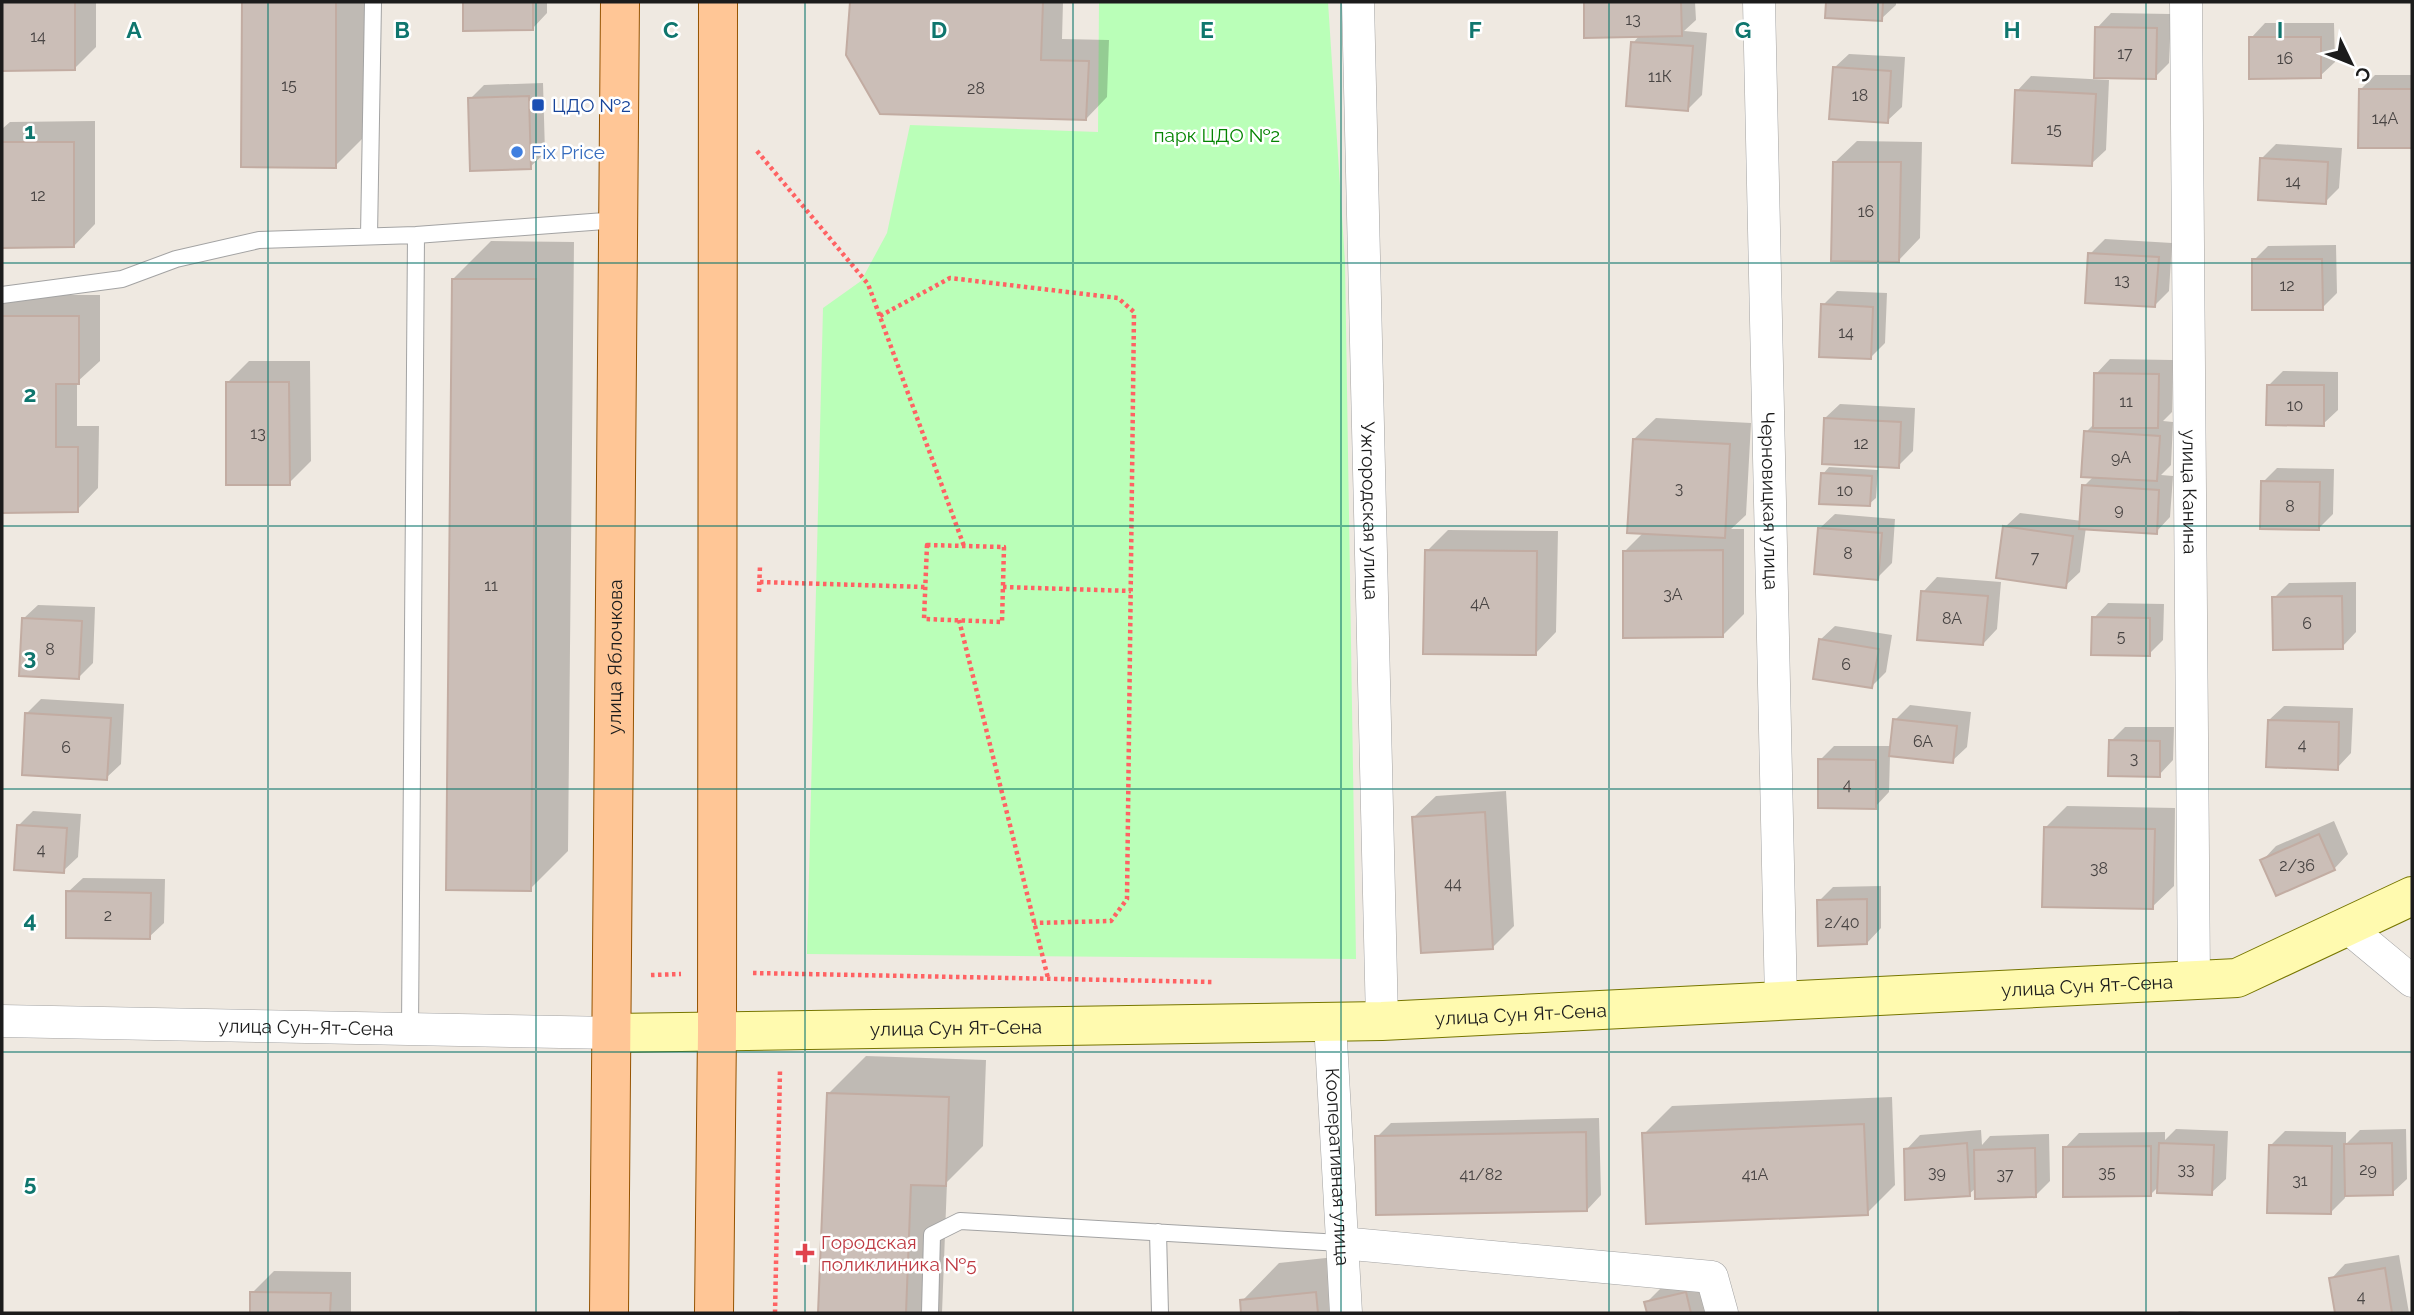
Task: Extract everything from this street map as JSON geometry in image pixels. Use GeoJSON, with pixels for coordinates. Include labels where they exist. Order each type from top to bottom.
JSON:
{"type":"FeatureCollection","features":[{"type":"Feature","properties":{"kind":"main road","name":"улица Яблочкова"},"geometry":{"type":"LineString","coordinates":[[610,1313],[620,2]]}},
{"type":"Feature","properties":{"kind":"main road"},"geometry":{"type":"LineString","coordinates":[[714,1313],[717,1032],[718,2]]}},
{"type":"Feature","properties":{"kind":"main road","name":"улица Сун Ят-Сена"},"geometry":{"type":"LineString","coordinates":[[612,1033],[1382,1021],[2237,978],[2412,896]]}},
{"type":"Feature","properties":{"kind":"street","name":"Ужгородская улица"},"geometry":{"type":"LineString","coordinates":[[1358,2],[1382,1021]]}},
{"type":"Feature","properties":{"kind":"street","name":"Черновицкая улица"},"geometry":{"type":"LineString","coordinates":[[1759,2],[1781,1001]]}},
{"type":"Feature","properties":{"kind":"street","name":"улица Канина"},"geometry":{"type":"LineString","coordinates":[[2186,2],[2194,981]]}},
{"type":"Feature","properties":{"kind":"street"},"geometry":{"type":"LineString","coordinates":[[2347,927],[2412,981]]}},
{"type":"Feature","properties":{"kind":"street","name":"улица Сун-Ят-Сена"},"geometry":{"type":"LineString","coordinates":[[2,1021],[612,1033]]}},
{"type":"Feature","properties":{"kind":"street","name":"Кооперативная улица"},"geometry":{"type":"LineString","coordinates":[[1329,1022],[1346,1313]]}},
{"type":"Feature","properties":{"kind":"street"},"geometry":{"type":"LineString","coordinates":[[1340,1242],[1712,1277],[1723,1313]]}},
{"type":"Feature","properties":{"kind":"lane"},"geometry":{"type":"LineString","coordinates":[[369,236],[373,2]]}},
{"type":"Feature","properties":{"kind":"lane"},"geometry":{"type":"LineString","coordinates":[[2,295],[122,279],[176,259],[259,240],[416,235],[618,220]]}},
{"type":"Feature","properties":{"kind":"lane"},"geometry":{"type":"LineString","coordinates":[[410,1029],[416,235]]}},
{"type":"Feature","properties":{"kind":"lane"},"geometry":{"type":"LineString","coordinates":[[930,1313],[932,1235],[960,1221],[1340,1242]]}},
{"type":"Feature","properties":{"kind":"lane"},"geometry":{"type":"LineString","coordinates":[[1158,1232],[1160,1313]]}},
{"type":"Feature","properties":{"kind":"path"},"geometry":{"type":"LineString","coordinates":[[756,151],[868,284],[964,546]]}},
{"type":"Feature","properties":{"kind":"path"},"geometry":{"type":"LineString","coordinates":[[880,316],[950,278],[1118,298],[1134,312],[1127,899],[1111,921],[1034,923]]}},
{"type":"Feature","properties":{"kind":"path"},"geometry":{"type":"LineString","coordinates":[[927,545],[964,546],[1004,547],[1002,622],[924,619],[927,545]]}},
{"type":"Feature","properties":{"kind":"path"},"geometry":{"type":"LineString","coordinates":[[760,582],[925,587]]}},
{"type":"Feature","properties":{"kind":"path"},"geometry":{"type":"LineString","coordinates":[[1003,587],[1130,591]]}},
{"type":"Feature","properties":{"kind":"path"},"geometry":{"type":"LineString","coordinates":[[959,620],[1048,978]]}},
{"type":"Feature","properties":{"kind":"path"},"geometry":{"type":"LineString","coordinates":[[750,973],[1220,982]]}},
{"type":"Feature","properties":{"kind":"path"},"geometry":{"type":"LineString","coordinates":[[640,975],[686,974]]}},
{"type":"Feature","properties":{"kind":"path"},"geometry":{"type":"LineString","coordinates":[[775,1313],[780,1065]]}},
{"type":"Feature","properties":{"kind":"green space","name":"парк ЦДО №2"},"geometry":{"type":"Polygon","coordinates":[[[1099,2],[1328,2],[1345,262],[1356,959],[807,954],[823,308],[861,281],[887,233],[910,125],[1098,132],[1099,2]]]}},
{"type":"Feature","properties":{"kind":"building"},"geometry":{"type":"Polygon","coordinates":[[[2,2],[75,2],[75,70],[2,71],[2,2]]]}},
{"type":"Feature","properties":{"kind":"building"},"geometry":{"type":"Polygon","coordinates":[[[242,2],[336,2],[336,168],[241,167],[242,2]]]}},
{"type":"Feature","properties":{"kind":"building"},"geometry":{"type":"Polygon","coordinates":[[[463,2],[533,2],[533,30],[463,31],[463,2]]]}},
{"type":"Feature","properties":{"kind":"building"},"geometry":{"type":"Polygon","coordinates":[[[850,2],[1043,2],[1041,60],[1089,61],[1086,120],[880,114],[846,55],[850,2]]]}},
{"type":"Feature","properties":{"kind":"building"},"geometry":{"type":"Polygon","coordinates":[[[1584,2],[1681,2],[1682,36],[1584,38],[1584,2]]]}},
{"type":"Feature","properties":{"kind":"building"},"geometry":{"type":"Polygon","coordinates":[[[1826,2],[1883,2],[1882,21],[1825,18],[1826,2]]]}},
{"type":"Feature","properties":{"kind":"building"},"geometry":{"type":"Polygon","coordinates":[[[2095,27],[2157,28],[2156,79],[2094,78],[2095,27]]]}},
{"type":"Feature","properties":{"kind":"building"},"geometry":{"type":"Polygon","coordinates":[[[2249,37],[2321,37],[2321,78],[2249,79],[2249,37]]]}},
{"type":"Feature","properties":{"kind":"building"},"geometry":{"type":"Polygon","coordinates":[[[1631,42],[1693,46],[1688,111],[1626,106],[1631,42]]]}},
{"type":"Feature","properties":{"kind":"building"},"geometry":{"type":"Polygon","coordinates":[[[1833,67],[1891,71],[1888,123],[1829,119],[1833,67]]]}},
{"type":"Feature","properties":{"kind":"building"},"geometry":{"type":"Polygon","coordinates":[[[2359,89],[2412,89],[2412,148],[2358,148],[2359,89]]]}},
{"type":"Feature","properties":{"kind":"building"},"geometry":{"type":"Polygon","coordinates":[[[2015,90],[2096,94],[2092,166],[2012,163],[2015,90]]]}},
{"type":"Feature","properties":{"kind":"building"},"geometry":{"type":"Polygon","coordinates":[[[529,96],[531,169],[470,171],[468,98],[529,96]]]}},
{"type":"Feature","properties":{"kind":"building"},"geometry":{"type":"Polygon","coordinates":[[[2,142],[74,142],[74,247],[2,248],[2,142]]]}},
{"type":"Feature","properties":{"kind":"building"},"geometry":{"type":"Polygon","coordinates":[[[2260,158],[2328,162],[2326,204],[2258,200],[2260,158]]]}},
{"type":"Feature","properties":{"kind":"building"},"geometry":{"type":"Polygon","coordinates":[[[1833,162],[1901,162],[1899,262],[1831,261],[1833,162]]]}},
{"type":"Feature","properties":{"kind":"building"},"geometry":{"type":"Polygon","coordinates":[[[2088,253],[2159,257],[2155,307],[2085,303],[2088,253]]]}},
{"type":"Feature","properties":{"kind":"building"},"geometry":{"type":"Polygon","coordinates":[[[2252,259],[2322,259],[2323,310],[2252,310],[2252,259]]]}},
{"type":"Feature","properties":{"kind":"building"},"geometry":{"type":"Polygon","coordinates":[[[452,279],[536,279],[531,891],[446,890],[452,279]]]}},
{"type":"Feature","properties":{"kind":"building"},"geometry":{"type":"Polygon","coordinates":[[[1821,304],[1873,307],[1871,359],[1819,357],[1821,304]]]}},
{"type":"Feature","properties":{"kind":"building"},"geometry":{"type":"Polygon","coordinates":[[[2,316],[79,316],[79,384],[56,384],[56,447],[78,447],[78,512],[2,513],[2,316]]]}},
{"type":"Feature","properties":{"kind":"building"},"geometry":{"type":"Polygon","coordinates":[[[2094,373],[2159,374],[2158,428],[2093,428],[2094,373]]]}},
{"type":"Feature","properties":{"kind":"building"},"geometry":{"type":"Polygon","coordinates":[[[226,382],[289,382],[290,485],[226,485],[226,382]]]}},
{"type":"Feature","properties":{"kind":"building"},"geometry":{"type":"Polygon","coordinates":[[[2267,385],[2324,385],[2324,426],[2266,425],[2267,385]]]}},
{"type":"Feature","properties":{"kind":"building"},"geometry":{"type":"Polygon","coordinates":[[[1824,418],[1901,422],[1899,468],[1822,464],[1824,418]]]}},
{"type":"Feature","properties":{"kind":"building"},"geometry":{"type":"Polygon","coordinates":[[[2084,431],[2160,436],[2157,481],[2081,477],[2084,431]]]}},
{"type":"Feature","properties":{"kind":"building"},"geometry":{"type":"Polygon","coordinates":[[[1633,439],[1730,444],[1725,538],[1627,533],[1633,439]]]}},
{"type":"Feature","properties":{"kind":"building"},"geometry":{"type":"Polygon","coordinates":[[[1821,473],[1872,476],[1870,506],[1819,504],[1821,473]]]}},
{"type":"Feature","properties":{"kind":"building"},"geometry":{"type":"Polygon","coordinates":[[[2261,481],[2320,482],[2319,530],[2260,529],[2261,481]]]}},
{"type":"Feature","properties":{"kind":"building"},"geometry":{"type":"Polygon","coordinates":[[[2082,485],[2159,490],[2157,534],[2079,529],[2082,485]]]}},
{"type":"Feature","properties":{"kind":"building"},"geometry":{"type":"Polygon","coordinates":[[[2003,526],[2073,536],[2066,588],[1996,578],[2003,526]]]}},
{"type":"Feature","properties":{"kind":"building"},"geometry":{"type":"Polygon","coordinates":[[[1818,528],[1882,533],[1878,580],[1814,574],[1818,528]]]}},
{"type":"Feature","properties":{"kind":"building"},"geometry":{"type":"Polygon","coordinates":[[[1425,550],[1537,551],[1536,655],[1423,654],[1425,550]]]}},
{"type":"Feature","properties":{"kind":"building"},"geometry":{"type":"Polygon","coordinates":[[[1723,550],[1723,637],[1623,638],[1623,551],[1723,550]]]}},
{"type":"Feature","properties":{"kind":"building"},"geometry":{"type":"Polygon","coordinates":[[[1921,591],[1988,596],[1983,645],[1917,640],[1921,591]]]}},
{"type":"Feature","properties":{"kind":"building"},"geometry":{"type":"Polygon","coordinates":[[[2342,596],[2343,649],[2273,650],[2272,597],[2342,596]]]}},
{"type":"Feature","properties":{"kind":"building"},"geometry":{"type":"Polygon","coordinates":[[[2092,617],[2150,618],[2150,656],[2091,655],[2092,617]]]}},
{"type":"Feature","properties":{"kind":"building"},"geometry":{"type":"Polygon","coordinates":[[[22,618],[82,621],[79,679],[19,676],[22,618]]]}},
{"type":"Feature","properties":{"kind":"building"},"geometry":{"type":"Polygon","coordinates":[[[1819,639],[1879,649],[1872,688],[1813,679],[1819,639]]]}},
{"type":"Feature","properties":{"kind":"building"},"geometry":{"type":"Polygon","coordinates":[[[25,713],[111,718],[107,780],[22,775],[25,713]]]}},
{"type":"Feature","properties":{"kind":"building"},"geometry":{"type":"Polygon","coordinates":[[[1893,719],[1957,726],[1953,763],[1889,756],[1893,719]]]}},
{"type":"Feature","properties":{"kind":"building"},"geometry":{"type":"Polygon","coordinates":[[[2268,720],[2339,722],[2338,770],[2266,767],[2268,720]]]}},
{"type":"Feature","properties":{"kind":"building"},"geometry":{"type":"Polygon","coordinates":[[[2109,740],[2160,741],[2160,777],[2108,776],[2109,740]]]}},
{"type":"Feature","properties":{"kind":"building"},"geometry":{"type":"Polygon","coordinates":[[[1818,759],[1876,760],[1876,809],[1818,808],[1818,759]]]}},
{"type":"Feature","properties":{"kind":"building"},"geometry":{"type":"Polygon","coordinates":[[[1485,812],[1493,949],[1421,953],[1412,817],[1485,812]]]}},
{"type":"Feature","properties":{"kind":"building"},"geometry":{"type":"Polygon","coordinates":[[[17,825],[67,828],[64,873],[14,870],[17,825]]]}},
{"type":"Feature","properties":{"kind":"building"},"geometry":{"type":"Polygon","coordinates":[[[2044,827],[2155,829],[2153,909],[2042,907],[2044,827]]]}},
{"type":"Feature","properties":{"kind":"building"},"geometry":{"type":"Polygon","coordinates":[[[2319,834],[2335,870],[2276,896],[2260,860],[2319,834]]]}},
{"type":"Feature","properties":{"kind":"building"},"geometry":{"type":"Polygon","coordinates":[[[66,891],[151,893],[150,939],[66,938],[66,891]]]}},
{"type":"Feature","properties":{"kind":"building"},"geometry":{"type":"Polygon","coordinates":[[[1867,899],[1867,944],[1818,946],[1817,900],[1867,899]]]}},
{"type":"Feature","properties":{"kind":"building"},"geometry":{"type":"Polygon","coordinates":[[[827,1093],[949,1097],[946,1186],[911,1185],[906,1313],[818,1313],[827,1093]]]}},
{"type":"Feature","properties":{"kind":"building"},"geometry":{"type":"Polygon","coordinates":[[[1864,1124],[1868,1215],[1646,1224],[1642,1133],[1864,1124]]]}},
{"type":"Feature","properties":{"kind":"building"},"geometry":{"type":"Polygon","coordinates":[[[1586,1132],[1587,1211],[1376,1215],[1375,1136],[1586,1132]]]}},
{"type":"Feature","properties":{"kind":"building"},"geometry":{"type":"Polygon","coordinates":[[[1967,1143],[1970,1196],[1905,1200],[1904,1149],[1967,1143]]]}},
{"type":"Feature","properties":{"kind":"building"},"geometry":{"type":"Polygon","coordinates":[[[2159,1143],[2214,1145],[2212,1195],[2157,1193],[2159,1143]]]}},
{"type":"Feature","properties":{"kind":"building"},"geometry":{"type":"Polygon","coordinates":[[[2392,1143],[2393,1195],[2345,1196],[2344,1144],[2392,1143]]]}},
{"type":"Feature","properties":{"kind":"building"},"geometry":{"type":"Polygon","coordinates":[[[2269,1145],[2332,1146],[2331,1214],[2267,1213],[2269,1145]]]}},
{"type":"Feature","properties":{"kind":"building"},"geometry":{"type":"Polygon","coordinates":[[[2151,1146],[2151,1196],[2063,1197],[2063,1147],[2151,1146]]]}},
{"type":"Feature","properties":{"kind":"building"},"geometry":{"type":"Polygon","coordinates":[[[2035,1148],[2036,1197],[1975,1199],[1974,1150],[2035,1148]]]}},
{"type":"Feature","properties":{"kind":"building"},"geometry":{"type":"Polygon","coordinates":[[[2385,1268],[2392,1313],[2335,1313],[2329,1278],[2385,1268]]]}},
{"type":"Feature","properties":{"kind":"building"},"geometry":{"type":"Polygon","coordinates":[[[250,1292],[331,1293],[330,1313],[250,1313],[250,1292]]]}},
{"type":"Feature","properties":{"kind":"building"},"geometry":{"type":"Polygon","coordinates":[[[1316,1292],[1318,1313],[1241,1313],[1240,1300],[1316,1292]]]}},
{"type":"Feature","properties":{"kind":"building"},"geometry":{"type":"Polygon","coordinates":[[[1686,1292],[1691,1313],[1647,1313],[1644,1302],[1686,1292]]]}},
{"type":"Feature","properties":{"kind":"place","name":"ЦДО №2"},"geometry":{"type":"Point","coordinates":[538,105]}},
{"type":"Feature","properties":{"kind":"place","name":"Fix Price"},"geometry":{"type":"Point","coordinates":[517,152]}},
{"type":"Feature","properties":{"kind":"place","name":"Городская поликлиника №5"},"geometry":{"type":"Point","coordinates":[805,1253]}}]}
